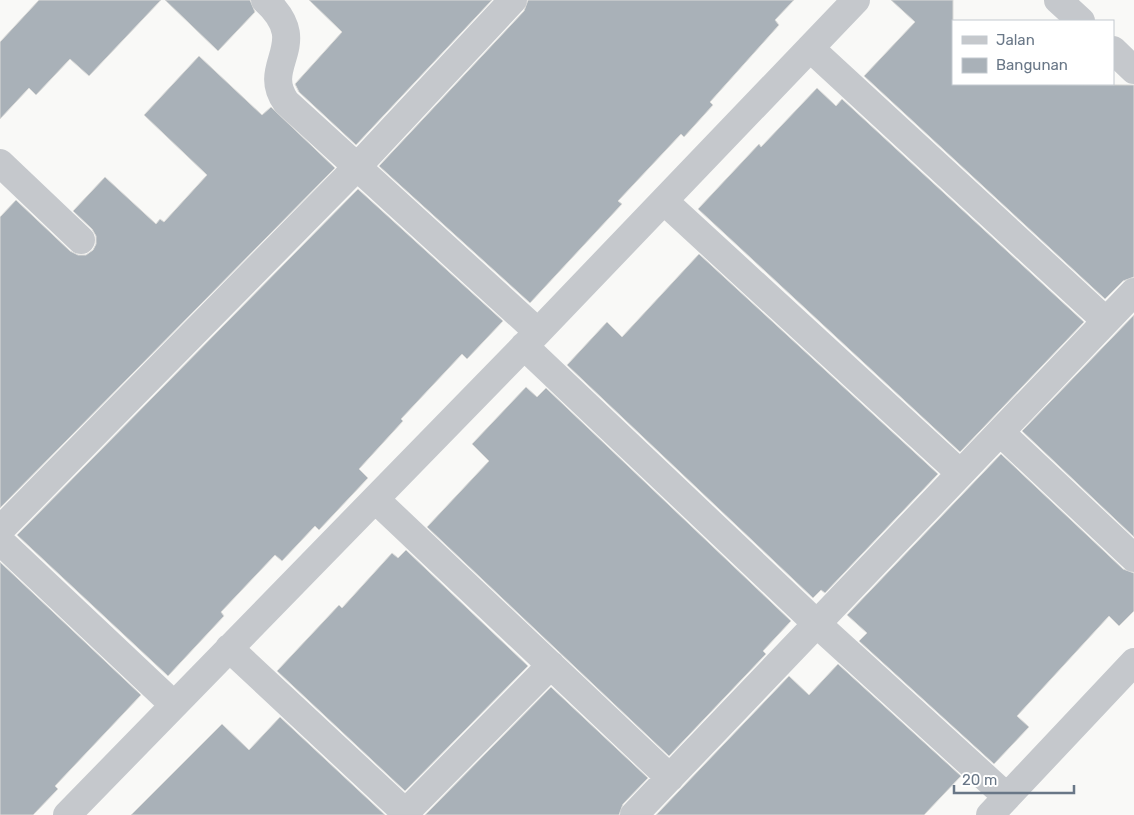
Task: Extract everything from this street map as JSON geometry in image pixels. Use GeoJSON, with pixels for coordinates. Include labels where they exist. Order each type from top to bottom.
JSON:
{"type":"FeatureCollection","features":[{"type":"Feature","properties":{"kind":"street"},"geometry":{"type":"LineString","coordinates":[[265,0],[285,24],[287,37],[279,74],[281,94],[286,102],[357,167],[999,806],[1134,662]]}},
{"type":"Feature","properties":{"kind":"street"},"geometry":{"type":"LineString","coordinates":[[0,530],[357,167],[513,0]]}},
{"type":"Feature","properties":{"kind":"street"},"geometry":{"type":"LineString","coordinates":[[68,814],[531,339],[856,0]]}},
{"type":"Feature","properties":{"kind":"street"},"geometry":{"type":"LineString","coordinates":[[1058,0],[1080,20]]}},
{"type":"Feature","properties":{"kind":"street"},"geometry":{"type":"LineString","coordinates":[[810,48],[1106,321]]}},
{"type":"Feature","properties":{"kind":"street"},"geometry":{"type":"LineString","coordinates":[[1114,51],[1134,70]]}},
{"type":"Feature","properties":{"kind":"street"},"geometry":{"type":"LineString","coordinates":[[3,173],[81,240]]}},
{"type":"Feature","properties":{"kind":"street"},"geometry":{"type":"LineString","coordinates":[[664,201],[960,473]]}},
{"type":"Feature","properties":{"kind":"street"},"geometry":{"type":"LineString","coordinates":[[634,815],[1134,292]]}},
{"type":"Feature","properties":{"kind":"street"},"geometry":{"type":"LineString","coordinates":[[1000,432],[1134,558]]}},
{"type":"Feature","properties":{"kind":"street"},"geometry":{"type":"LineString","coordinates":[[375,499],[670,778]]}},
{"type":"Feature","properties":{"kind":"street"},"geometry":{"type":"LineString","coordinates":[[0,541],[174,705]]}},
{"type":"Feature","properties":{"kind":"street"},"geometry":{"type":"LineString","coordinates":[[229,648],[406,814],[551,665]]}},
{"type":"Feature","properties":{"kind":"building"},"geometry":{"type":"Polygon","coordinates":[[[39,0],[161,0],[89,76],[70,59],[36,95],[29,88],[0,119],[0,42],[39,0]]]}},
{"type":"Feature","properties":{"kind":"building"},"geometry":{"type":"Polygon","coordinates":[[[165,0],[250,0],[255,12],[218,51],[165,0]]]}},
{"type":"Feature","properties":{"kind":"building"},"geometry":{"type":"Polygon","coordinates":[[[309,0],[492,0],[356,145],[299,92],[295,84],[342,32],[309,0]]]}},
{"type":"Feature","properties":{"kind":"building"},"geometry":{"type":"Polygon","coordinates":[[[528,0],[794,0],[775,20],[779,25],[710,102],[713,105],[684,137],[681,134],[618,201],[622,204],[530,303],[379,166],[524,11],[528,0]]]}},
{"type":"Feature","properties":{"kind":"building"},"geometry":{"type":"Polygon","coordinates":[[[891,0],[953,0],[952,85],[1134,85],[1134,277],[1123,281],[1105,299],[864,76],[915,22],[891,0]]]}},
{"type":"Feature","properties":{"kind":"building"},"geometry":{"type":"Polygon","coordinates":[[[199,56],[262,115],[271,107],[335,168],[0,508],[0,217],[16,200],[70,251],[78,255],[86,255],[93,250],[96,244],[96,236],[92,229],[73,211],[105,177],[156,224],[160,219],[164,222],[207,175],[144,115],[199,56]]]}},
{"type":"Feature","properties":{"kind":"building"},"geometry":{"type":"Polygon","coordinates":[[[817,88],[836,106],[842,99],[1084,322],[960,452],[698,209],[759,144],[761,147],[817,88]]]}},
{"type":"Feature","properties":{"kind":"building"},"geometry":{"type":"Polygon","coordinates":[[[358,189],[503,321],[467,359],[462,354],[401,419],[403,421],[359,469],[368,478],[319,530],[315,526],[282,561],[275,555],[221,612],[224,616],[168,676],[17,535],[358,189]]]}},
{"type":"Feature","properties":{"kind":"building"},"geometry":{"type":"Polygon","coordinates":[[[699,254],[938,474],[825,593],[821,590],[813,598],[567,365],[607,322],[622,337],[699,254]]]}},
{"type":"Feature","properties":{"kind":"building"},"geometry":{"type":"Polygon","coordinates":[[[1134,315],[1134,537],[1022,431],[1134,315]]]}},
{"type":"Feature","properties":{"kind":"building"},"geometry":{"type":"Polygon","coordinates":[[[526,387],[537,397],[546,388],[791,621],[763,651],[766,654],[669,756],[427,527],[489,461],[472,444],[526,387]]]}},
{"type":"Feature","properties":{"kind":"building"},"geometry":{"type":"Polygon","coordinates":[[[1001,454],[1123,569],[1134,573],[1134,611],[1119,626],[1109,616],[1017,716],[1029,727],[994,764],[859,641],[867,633],[847,615],[1001,454]]]}},
{"type":"Feature","properties":{"kind":"building"},"geometry":{"type":"Polygon","coordinates":[[[406,550],[528,666],[405,791],[277,671],[339,605],[342,608],[392,553],[398,558],[406,550]]]}},
{"type":"Feature","properties":{"kind":"building"},"geometry":{"type":"Polygon","coordinates":[[[0,562],[141,695],[55,786],[58,789],[33,815],[0,815],[0,562]]]}},
{"type":"Feature","properties":{"kind":"building"},"geometry":{"type":"Polygon","coordinates":[[[838,664],[961,776],[924,815],[656,815],[789,676],[809,695],[838,664]]]}},
{"type":"Feature","properties":{"kind":"building"},"geometry":{"type":"Polygon","coordinates":[[[551,687],[648,778],[623,804],[619,815],[425,815],[551,687]]]}},
{"type":"Feature","properties":{"kind":"building"},"geometry":{"type":"Polygon","coordinates":[[[280,717],[385,815],[131,815],[222,724],[249,750],[280,717]]]}}]}
